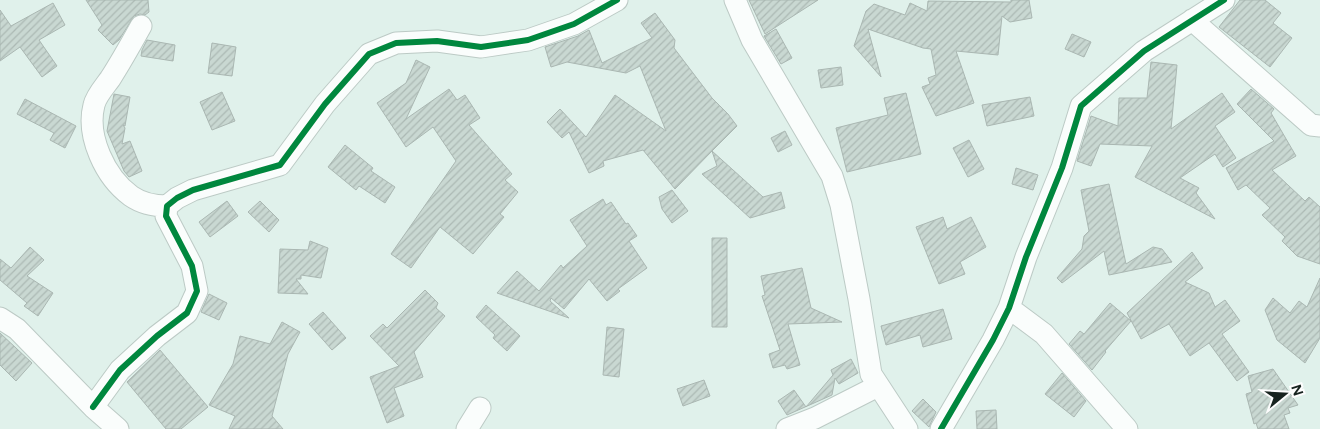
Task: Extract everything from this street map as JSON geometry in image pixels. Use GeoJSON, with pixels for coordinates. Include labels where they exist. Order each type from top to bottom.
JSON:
{"type":"FeatureCollection","features":[{"type":"Feature","properties":{"kind":"street"},"geometry":{"type":"LineString","coordinates":[[141,26],[94,103],[92,124],[95,142],[109,174],[131,196],[154,206],[167,206],[177,198],[193,190],[280,165],[326,104],[369,54],[396,43],[437,41],[481,47],[528,40],[574,24],[617,0]]}},
{"type":"Feature","properties":{"kind":"street"},"geometry":{"type":"LineString","coordinates":[[735,0],[752,40],[832,176],[841,205],[859,299],[870,374],[907,429]]}},
{"type":"Feature","properties":{"kind":"street"},"geometry":{"type":"LineString","coordinates":[[941,429],[993,340],[1009,308],[1026,257],[1062,168],[1081,106],[1144,51],[1224,0]]}},
{"type":"Feature","properties":{"kind":"street"},"geometry":{"type":"LineString","coordinates":[[1192,20],[1311,125],[1320,126]]}},
{"type":"Feature","properties":{"kind":"street"},"geometry":{"type":"LineString","coordinates":[[93,407],[120,370],[157,336],[187,313],[197,291],[192,266],[166,216],[167,206]]}},
{"type":"Feature","properties":{"kind":"street"},"geometry":{"type":"LineString","coordinates":[[1009,308],[1044,334],[1127,429]]}},
{"type":"Feature","properties":{"kind":"street"},"geometry":{"type":"LineString","coordinates":[[0,318],[17,329],[93,407],[118,429]]}},
{"type":"Feature","properties":{"kind":"street"},"geometry":{"type":"LineString","coordinates":[[787,429],[815,418],[878,386]]}},
{"type":"Feature","properties":{"kind":"street"},"geometry":{"type":"LineString","coordinates":[[467,429],[480,408]]}},
{"type":"Feature","properties":{"kind":"building"},"geometry":{"type":"Polygon","coordinates":[[[86,0],[148,0],[149,12],[145,15],[134,16],[119,40],[113,45],[98,30],[102,25],[86,0]]]}},
{"type":"Feature","properties":{"kind":"building"},"geometry":{"type":"Polygon","coordinates":[[[749,0],[818,0],[765,34],[749,0]]]}},
{"type":"Feature","properties":{"kind":"building"},"geometry":{"type":"Polygon","coordinates":[[[1011,0],[1029,0],[1032,18],[1010,22],[1002,16],[998,55],[956,51],[974,103],[936,116],[922,87],[930,84],[928,78],[936,75],[931,49],[868,29],[881,77],[854,46],[866,11],[874,4],[905,15],[910,3],[927,11],[928,1],[1011,2],[1011,0]]]}},
{"type":"Feature","properties":{"kind":"building"},"geometry":{"type":"Polygon","coordinates":[[[1240,0],[1265,0],[1281,13],[1273,23],[1292,38],[1270,67],[1219,27],[1240,0]]]}},
{"type":"Feature","properties":{"kind":"building"},"geometry":{"type":"Polygon","coordinates":[[[53,3],[65,25],[39,40],[57,66],[42,77],[20,47],[0,61],[0,10],[11,26],[53,3]]]}},
{"type":"Feature","properties":{"kind":"building"},"geometry":{"type":"Polygon","coordinates":[[[655,13],[675,40],[674,48],[712,98],[737,126],[675,189],[643,150],[603,161],[604,166],[589,173],[569,132],[562,138],[547,122],[560,109],[586,137],[615,95],[666,131],[640,66],[626,73],[567,62],[551,67],[545,47],[578,36],[589,30],[602,63],[652,38],[641,23],[655,13]]]}},
{"type":"Feature","properties":{"kind":"building"},"geometry":{"type":"Polygon","coordinates":[[[776,29],[792,58],[781,64],[764,36],[776,29]]]}},
{"type":"Feature","properties":{"kind":"building"},"geometry":{"type":"Polygon","coordinates":[[[1072,34],[1091,42],[1084,57],[1065,49],[1072,34]]]}},
{"type":"Feature","properties":{"kind":"building"},"geometry":{"type":"Polygon","coordinates":[[[147,40],[175,45],[173,61],[141,56],[147,40]]]}},
{"type":"Feature","properties":{"kind":"building"},"geometry":{"type":"Polygon","coordinates":[[[212,43],[236,47],[232,76],[208,73],[212,43]]]}},
{"type":"Feature","properties":{"kind":"building"},"geometry":{"type":"Polygon","coordinates":[[[416,60],[430,67],[406,119],[449,89],[457,100],[465,95],[480,118],[469,125],[512,174],[505,180],[518,192],[500,214],[504,217],[473,254],[440,227],[411,268],[391,254],[456,161],[433,127],[406,147],[377,103],[406,83],[416,60]]]}},
{"type":"Feature","properties":{"kind":"building"},"geometry":{"type":"Polygon","coordinates":[[[1151,62],[1177,65],[1171,129],[1222,93],[1235,112],[1215,126],[1236,158],[1223,167],[1215,154],[1180,178],[1199,188],[1196,193],[1215,219],[1135,177],[1152,146],[1100,144],[1091,166],[1077,161],[1091,116],[1118,126],[1119,98],[1147,98],[1151,62]]]}},
{"type":"Feature","properties":{"kind":"building"},"geometry":{"type":"Polygon","coordinates":[[[841,67],[843,85],[821,88],[818,70],[841,67]]]}},
{"type":"Feature","properties":{"kind":"building"},"geometry":{"type":"Polygon","coordinates":[[[1251,89],[1274,109],[1271,113],[1296,156],[1272,170],[1305,201],[1309,197],[1320,207],[1320,264],[1297,256],[1282,241],[1285,237],[1262,215],[1270,208],[1246,185],[1238,190],[1226,168],[1274,141],[1237,104],[1251,89]]]}},
{"type":"Feature","properties":{"kind":"building"},"geometry":{"type":"Polygon","coordinates":[[[222,92],[235,121],[212,130],[200,102],[222,92]]]}},
{"type":"Feature","properties":{"kind":"building"},"geometry":{"type":"Polygon","coordinates":[[[906,93],[921,154],[847,172],[836,128],[888,115],[884,98],[906,93]]]}},
{"type":"Feature","properties":{"kind":"building"},"geometry":{"type":"Polygon","coordinates":[[[114,94],[130,97],[125,126],[123,125],[125,128],[122,144],[130,141],[142,171],[129,177],[124,171],[107,131],[114,94]]]}},
{"type":"Feature","properties":{"kind":"building"},"geometry":{"type":"Polygon","coordinates":[[[1030,97],[1034,116],[987,126],[982,105],[1030,97]]]}},
{"type":"Feature","properties":{"kind":"building"},"geometry":{"type":"Polygon","coordinates":[[[25,99],[76,126],[65,148],[50,140],[54,133],[17,114],[25,99]]]}},
{"type":"Feature","properties":{"kind":"building"},"geometry":{"type":"Polygon","coordinates":[[[785,131],[792,145],[778,152],[771,138],[785,131]]]}},
{"type":"Feature","properties":{"kind":"building"},"geometry":{"type":"Polygon","coordinates":[[[969,140],[984,169],[968,177],[953,148],[969,140]]]}},
{"type":"Feature","properties":{"kind":"building"},"geometry":{"type":"Polygon","coordinates":[[[345,145],[373,168],[371,171],[395,187],[385,203],[359,186],[356,190],[328,167],[345,145]]]}},
{"type":"Feature","properties":{"kind":"building"},"geometry":{"type":"Polygon","coordinates":[[[712,151],[763,197],[781,192],[785,208],[750,218],[702,174],[717,166],[712,151]]]}},
{"type":"Feature","properties":{"kind":"building"},"geometry":{"type":"Polygon","coordinates":[[[1016,168],[1038,175],[1033,190],[1012,184],[1016,168]]]}},
{"type":"Feature","properties":{"kind":"building"},"geometry":{"type":"Polygon","coordinates":[[[1109,184],[1126,264],[1153,247],[1162,249],[1172,262],[1109,275],[1104,251],[1062,283],[1057,278],[1082,249],[1084,236],[1089,231],[1081,190],[1109,184]]]}},
{"type":"Feature","properties":{"kind":"building"},"geometry":{"type":"Polygon","coordinates":[[[672,190],[688,211],[672,223],[662,209],[659,197],[672,190]]]}},
{"type":"Feature","properties":{"kind":"building"},"geometry":{"type":"Polygon","coordinates":[[[603,199],[606,205],[611,202],[637,236],[629,241],[647,268],[618,289],[620,291],[607,301],[589,279],[564,309],[551,298],[550,301],[569,318],[497,293],[517,271],[539,291],[561,265],[563,268],[587,246],[570,220],[603,199]]]}},
{"type":"Feature","properties":{"kind":"building"},"geometry":{"type":"Polygon","coordinates":[[[227,201],[238,216],[210,237],[199,222],[227,201]]]}},
{"type":"Feature","properties":{"kind":"building"},"geometry":{"type":"Polygon","coordinates":[[[260,201],[279,220],[269,232],[248,212],[260,201]]]}},
{"type":"Feature","properties":{"kind":"building"},"geometry":{"type":"Polygon","coordinates":[[[943,217],[947,229],[971,217],[986,247],[960,262],[965,274],[939,284],[916,227],[943,217]]]}},
{"type":"Feature","properties":{"kind":"building"},"geometry":{"type":"Polygon","coordinates":[[[712,238],[727,238],[727,327],[712,327],[712,238]]]}},
{"type":"Feature","properties":{"kind":"building"},"geometry":{"type":"Polygon","coordinates":[[[310,241],[328,248],[321,278],[301,275],[301,279],[296,279],[308,294],[278,293],[280,249],[308,250],[310,241]]]}},
{"type":"Feature","properties":{"kind":"building"},"geometry":{"type":"Polygon","coordinates":[[[30,247],[44,260],[27,276],[53,293],[38,316],[24,306],[27,303],[0,280],[0,259],[11,268],[30,247]]]}},
{"type":"Feature","properties":{"kind":"building"},"geometry":{"type":"Polygon","coordinates":[[[1192,252],[1203,268],[1185,282],[1209,293],[1215,307],[1225,300],[1240,321],[1222,334],[1249,372],[1237,381],[1209,343],[1190,356],[1169,324],[1141,339],[1127,313],[1192,252]]]}},
{"type":"Feature","properties":{"kind":"building"},"geometry":{"type":"Polygon","coordinates":[[[802,268],[811,308],[842,322],[788,324],[800,365],[787,369],[785,365],[773,368],[769,354],[780,350],[762,296],[765,295],[761,276],[802,268]]]}},
{"type":"Feature","properties":{"kind":"building"},"geometry":{"type":"Polygon","coordinates":[[[1320,278],[1320,338],[1305,363],[1277,340],[1265,310],[1273,298],[1290,313],[1299,301],[1307,307],[1320,278]]]}},
{"type":"Feature","properties":{"kind":"building"},"geometry":{"type":"Polygon","coordinates":[[[425,290],[438,303],[436,308],[445,316],[414,352],[423,377],[394,388],[404,416],[387,423],[370,377],[399,366],[370,336],[383,324],[387,328],[425,290]]]}},
{"type":"Feature","properties":{"kind":"building"},"geometry":{"type":"Polygon","coordinates":[[[209,294],[227,303],[219,320],[201,312],[209,294]]]}},
{"type":"Feature","properties":{"kind":"building"},"geometry":{"type":"Polygon","coordinates":[[[1110,303],[1131,321],[1105,351],[1092,370],[1069,344],[1080,331],[1084,334],[1110,303]]]}},
{"type":"Feature","properties":{"kind":"building"},"geometry":{"type":"Polygon","coordinates":[[[486,305],[520,336],[507,351],[493,338],[495,335],[476,317],[486,305]]]}},
{"type":"Feature","properties":{"kind":"building"},"geometry":{"type":"Polygon","coordinates":[[[943,309],[952,339],[923,347],[920,335],[886,345],[881,326],[943,309]]]}},
{"type":"Feature","properties":{"kind":"building"},"geometry":{"type":"Polygon","coordinates":[[[323,312],[346,338],[332,350],[309,324],[323,312]]]}},
{"type":"Feature","properties":{"kind":"building"},"geometry":{"type":"Polygon","coordinates":[[[282,322],[300,332],[288,354],[272,416],[283,429],[229,429],[235,416],[209,405],[233,364],[240,336],[270,344],[282,322]]]}},
{"type":"Feature","properties":{"kind":"building"},"geometry":{"type":"Polygon","coordinates":[[[607,327],[624,329],[619,377],[603,375],[607,327]]]}},
{"type":"Feature","properties":{"kind":"building"},"geometry":{"type":"Polygon","coordinates":[[[0,333],[32,363],[16,381],[0,365],[0,333]]]}},
{"type":"Feature","properties":{"kind":"building"},"geometry":{"type":"Polygon","coordinates":[[[160,350],[208,407],[181,429],[166,429],[127,382],[160,350]]]}},
{"type":"Feature","properties":{"kind":"building"},"geometry":{"type":"Polygon","coordinates":[[[851,359],[858,373],[839,384],[835,378],[832,395],[807,406],[833,375],[831,370],[851,359]]]}},
{"type":"Feature","properties":{"kind":"building"},"geometry":{"type":"Polygon","coordinates":[[[1273,369],[1298,405],[1288,408],[1290,413],[1284,415],[1289,429],[1258,429],[1256,423],[1254,424],[1246,394],[1252,392],[1248,376],[1273,369]]]}},
{"type":"Feature","properties":{"kind":"building"},"geometry":{"type":"Polygon","coordinates":[[[1062,373],[1086,401],[1074,417],[1045,394],[1062,373]]]}},
{"type":"Feature","properties":{"kind":"building"},"geometry":{"type":"Polygon","coordinates":[[[704,380],[710,396],[683,406],[677,389],[704,380]]]}},
{"type":"Feature","properties":{"kind":"building"},"geometry":{"type":"Polygon","coordinates":[[[794,390],[806,407],[787,415],[778,401],[794,390]]]}},
{"type":"Feature","properties":{"kind":"building"},"geometry":{"type":"Polygon","coordinates":[[[923,399],[936,412],[929,427],[912,411],[923,399]]]}},
{"type":"Feature","properties":{"kind":"building"},"geometry":{"type":"Polygon","coordinates":[[[996,410],[997,429],[977,429],[976,411],[996,410]]]}},
{"type":"Feature","properties":{"kind":"cycle path"},"geometry":{"type":"LineString","coordinates":[[93,407],[120,370],[157,336],[187,313],[197,291],[192,266],[166,216],[167,206],[177,198],[193,190],[280,165],[325,104],[369,54],[396,43],[437,41],[481,47],[528,40],[574,24],[617,0]]}},
{"type":"Feature","properties":{"kind":"cycle path"},"geometry":{"type":"LineString","coordinates":[[941,429],[993,340],[1009,308],[1026,257],[1062,168],[1081,106],[1144,51],[1224,0]]}}]}
